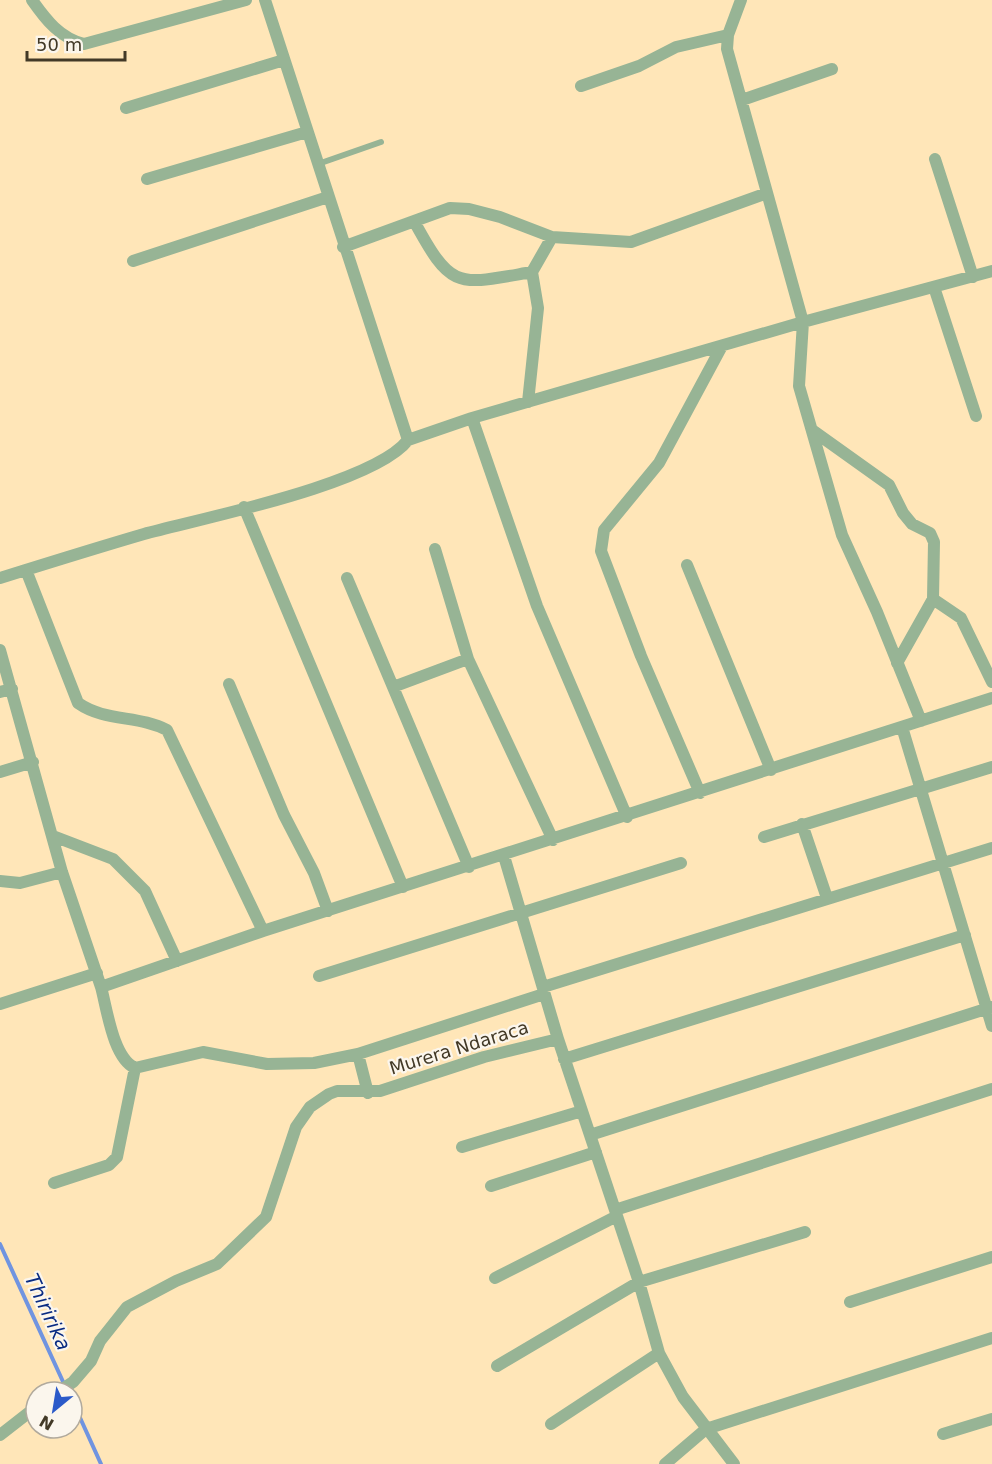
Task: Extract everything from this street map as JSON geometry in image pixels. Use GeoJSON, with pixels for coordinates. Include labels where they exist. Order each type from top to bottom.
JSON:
{"type":"FeatureCollection","features":[{"type":"Feature","properties":{"kind":"street"},"geometry":{"type":"LineString","coordinates":[[33,0],[45,19],[69,40],[84,44],[246,0]]}},
{"type":"Feature","properties":{"kind":"street"},"geometry":{"type":"LineString","coordinates":[[741,0],[728,35],[727,49],[803,322],[799,386],[842,535],[921,721]]}},
{"type":"Feature","properties":{"kind":"street"},"geometry":{"type":"LineString","coordinates":[[267,2],[317,164],[408,440]]}},
{"type":"Feature","properties":{"kind":"street"},"geometry":{"type":"LineString","coordinates":[[581,86],[639,66],[676,47],[728,35]]}},
{"type":"Feature","properties":{"kind":"street"},"geometry":{"type":"LineString","coordinates":[[126,108],[284,60]]}},
{"type":"Feature","properties":{"kind":"street"},"geometry":{"type":"LineString","coordinates":[[742,100],[832,69]]}},
{"type":"Feature","properties":{"kind":"street"},"geometry":{"type":"LineString","coordinates":[[147,179],[307,132]]}},
{"type":"Feature","properties":{"kind":"street"},"geometry":{"type":"LineString","coordinates":[[935,159],[973,277]]}},
{"type":"Feature","properties":{"kind":"street"},"geometry":{"type":"LineString","coordinates":[[344,247],[450,208],[469,209],[552,237],[631,242],[767,193]]}},
{"type":"Feature","properties":{"kind":"street"},"geometry":{"type":"LineString","coordinates":[[134,261],[328,197]]}},
{"type":"Feature","properties":{"kind":"street"},"geometry":{"type":"LineString","coordinates":[[414,221],[436,261],[455,277],[474,282],[532,272]]}},
{"type":"Feature","properties":{"kind":"street"},"geometry":{"type":"LineString","coordinates":[[528,402],[538,308],[532,272],[552,237]]}},
{"type":"Feature","properties":{"kind":"street"},"geometry":{"type":"LineString","coordinates":[[0,578],[329,484],[399,451],[408,440],[472,418],[803,322],[992,271]]}},
{"type":"Feature","properties":{"kind":"street"},"geometry":{"type":"LineString","coordinates":[[934,287],[976,416]]}},
{"type":"Feature","properties":{"kind":"street"},"geometry":{"type":"LineString","coordinates":[[700,793],[641,656],[602,551],[604,530],[659,463],[722,346]]}},
{"type":"Feature","properties":{"kind":"street"},"geometry":{"type":"LineString","coordinates":[[472,418],[537,606],[627,817]]}},
{"type":"Feature","properties":{"kind":"street"},"geometry":{"type":"LineString","coordinates":[[812,430],[889,485],[903,513],[912,524],[930,533],[934,542],[933,599],[897,663]]}},
{"type":"Feature","properties":{"kind":"street"},"geometry":{"type":"LineString","coordinates":[[244,507],[403,887]]}},
{"type":"Feature","properties":{"kind":"street"},"geometry":{"type":"LineString","coordinates":[[435,549],[468,659],[553,840]]}},
{"type":"Feature","properties":{"kind":"street"},"geometry":{"type":"LineString","coordinates":[[687,566],[771,770]]}},
{"type":"Feature","properties":{"kind":"street"},"geometry":{"type":"LineString","coordinates":[[27,570],[78,703],[91,712],[142,724],[155,724],[166,730],[263,932]]}},
{"type":"Feature","properties":{"kind":"street"},"geometry":{"type":"LineString","coordinates":[[347,578],[469,867]]}},
{"type":"Feature","properties":{"kind":"street"},"geometry":{"type":"LineString","coordinates":[[933,599],[961,618],[992,682]]}},
{"type":"Feature","properties":{"kind":"street"},"geometry":{"type":"LineString","coordinates":[[0,650],[6,691],[33,762],[62,872],[97,973],[119,1053],[128,1065],[135,1068],[203,1052],[267,1064],[314,1062],[358,1054],[544,990],[827,898],[992,848]]}},
{"type":"Feature","properties":{"kind":"street"},"geometry":{"type":"LineString","coordinates":[[393,687],[468,659]]}},
{"type":"Feature","properties":{"kind":"street"},"geometry":{"type":"LineString","coordinates":[[229,684],[284,815],[314,873],[328,911]]}},
{"type":"Feature","properties":{"kind":"street"},"geometry":{"type":"LineString","coordinates":[[101,987],[263,932],[992,698]]}},
{"type":"Feature","properties":{"kind":"street"},"geometry":{"type":"LineString","coordinates":[[902,727],[989,1008],[992,1026]]}},
{"type":"Feature","properties":{"kind":"street"},"geometry":{"type":"LineString","coordinates":[[0,772],[33,762]]}},
{"type":"Feature","properties":{"kind":"street"},"geometry":{"type":"LineString","coordinates":[[764,837],[992,766]]}},
{"type":"Feature","properties":{"kind":"street"},"geometry":{"type":"LineString","coordinates":[[802,824],[827,898]]}},
{"type":"Feature","properties":{"kind":"street"},"geometry":{"type":"LineString","coordinates":[[53,836],[113,859],[145,891],[177,961]]}},
{"type":"Feature","properties":{"kind":"street"},"geometry":{"type":"LineString","coordinates":[[504,856],[558,1039]]}},
{"type":"Feature","properties":{"kind":"street"},"geometry":{"type":"LineString","coordinates":[[319,976],[681,863]]}},
{"type":"Feature","properties":{"kind":"street"},"geometry":{"type":"LineString","coordinates":[[0,881],[20,883],[62,872]]}},
{"type":"Feature","properties":{"kind":"street"},"geometry":{"type":"LineString","coordinates":[[564,1059],[965,935]]}},
{"type":"Feature","properties":{"kind":"street"},"geometry":{"type":"LineString","coordinates":[[0,1004],[97,973]]}},
{"type":"Feature","properties":{"kind":"street"},"geometry":{"type":"LineString","coordinates":[[590,1135],[989,1008]]}},
{"type":"Feature","properties":{"kind":"street","name":"Murera Ndaraca"},"geometry":{"type":"LineString","coordinates":[[75,1380],[91,1361],[100,1341],[127,1307],[176,1281],[217,1264],[266,1217],[296,1127],[310,1107],[337,1091],[368,1093],[484,1057],[558,1039],[639,1282],[659,1353],[683,1397],[734,1464]]}},
{"type":"Feature","properties":{"kind":"street"},"geometry":{"type":"LineString","coordinates":[[358,1054],[368,1093]]}},
{"type":"Feature","properties":{"kind":"street"},"geometry":{"type":"LineString","coordinates":[[54,1183],[109,1165],[117,1157],[135,1068]]}},
{"type":"Feature","properties":{"kind":"street"},"geometry":{"type":"LineString","coordinates":[[495,1278],[616,1213],[992,1089]]}},
{"type":"Feature","properties":{"kind":"street"},"geometry":{"type":"LineString","coordinates":[[462,1147],[582,1111]]}},
{"type":"Feature","properties":{"kind":"street"},"geometry":{"type":"LineString","coordinates":[[491,1186],[596,1152]]}},
{"type":"Feature","properties":{"kind":"street"},"geometry":{"type":"LineString","coordinates":[[497,1366],[639,1282],[805,1232]]}},
{"type":"Feature","properties":{"kind":"street"},"geometry":{"type":"LineString","coordinates":[[850,1302],[992,1257]]}},
{"type":"Feature","properties":{"kind":"street"},"geometry":{"type":"LineString","coordinates":[[665,1464],[706,1429],[992,1338]]}},
{"type":"Feature","properties":{"kind":"street"},"geometry":{"type":"LineString","coordinates":[[551,1424],[659,1353]]}},
{"type":"Feature","properties":{"kind":"street"},"geometry":{"type":"LineString","coordinates":[[0,1435],[24,1416]]}},
{"type":"Feature","properties":{"kind":"street"},"geometry":{"type":"LineString","coordinates":[[943,1434],[992,1419]]}},
{"type":"Feature","properties":{"kind":"lane"},"geometry":{"type":"LineString","coordinates":[[317,164],[381,142]]}},
{"type":"Feature","properties":{"kind":"waterway","name":"Thiririka"},"geometry":{"type":"LineString","coordinates":[[0,1244],[62,1380]]}},
{"type":"Feature","properties":{"kind":"waterway","name":"Thiririka"},"geometry":{"type":"LineString","coordinates":[[84,1426],[101,1464]]}}]}
